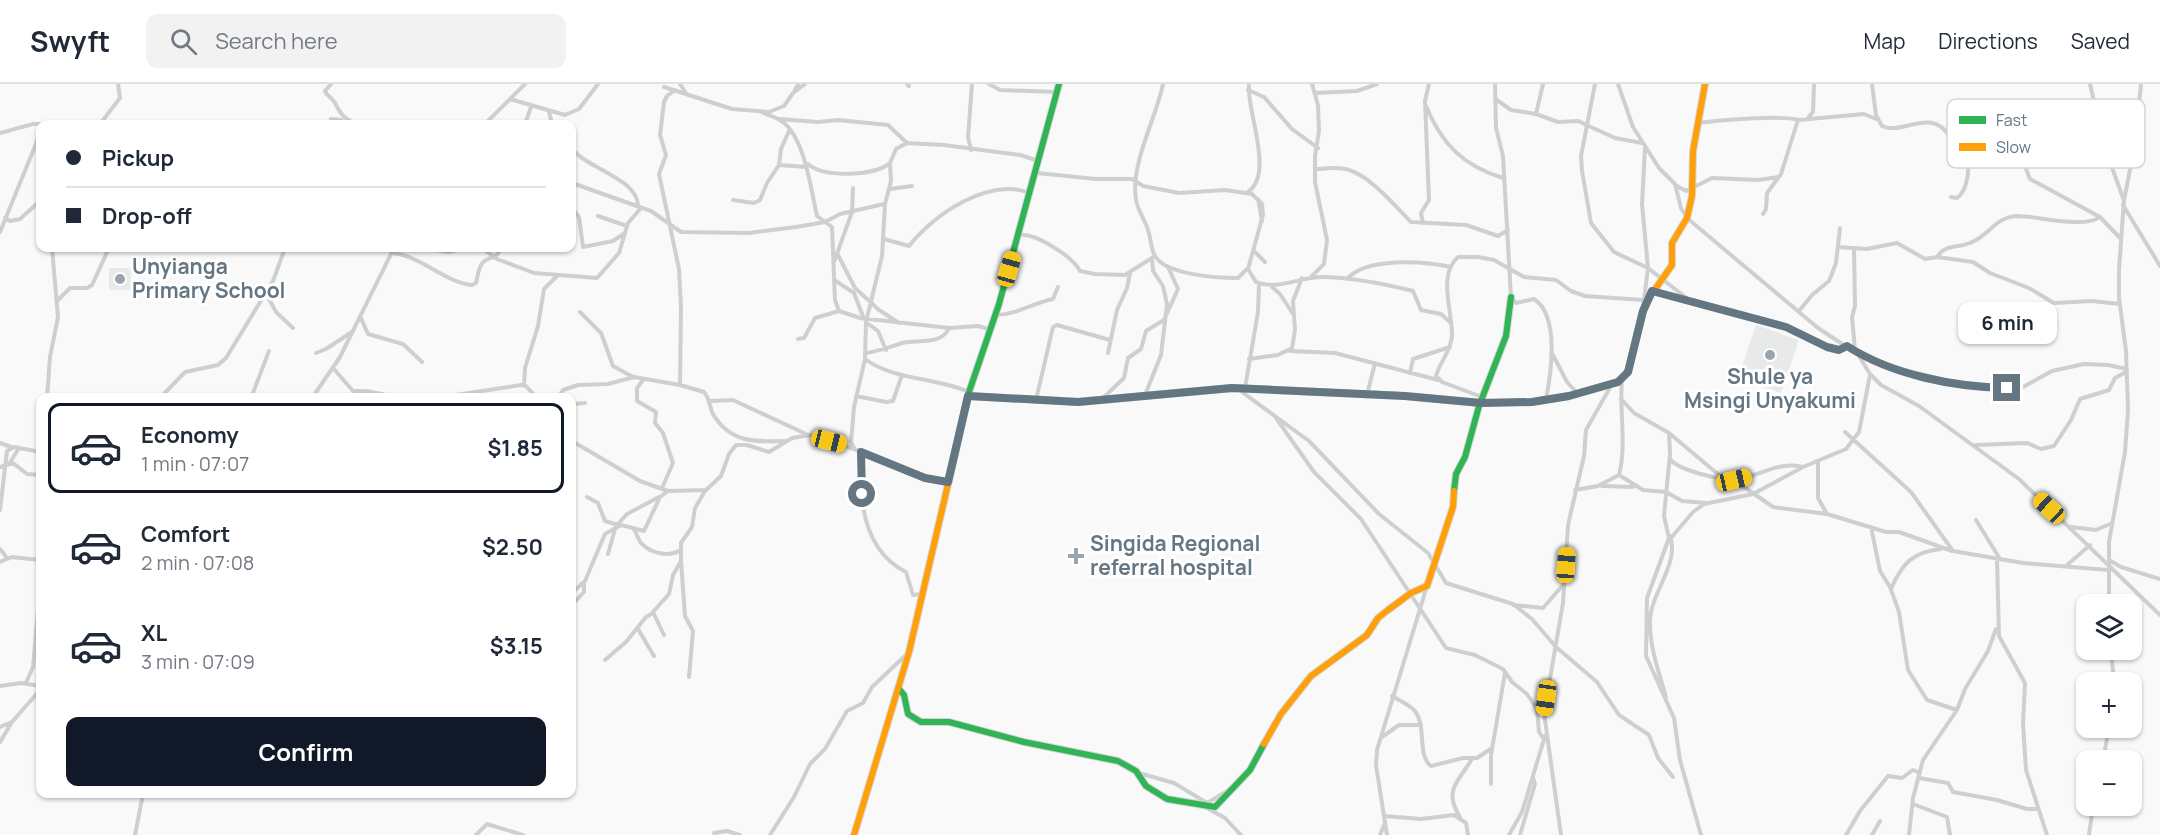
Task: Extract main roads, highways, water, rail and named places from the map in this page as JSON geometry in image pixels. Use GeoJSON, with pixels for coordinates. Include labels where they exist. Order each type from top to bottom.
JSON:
{"type":"FeatureCollection","features":[{"type":"Feature","properties":{"kind":"place","name":"Unyianga Primary School"},"geometry":{"type":"Point","coordinates":[120,279]}},
{"type":"Feature","properties":{"kind":"place","name":"Shule ya Msingi Unyakumi"},"geometry":{"type":"Point","coordinates":[1770,355]}},
{"type":"Feature","properties":{"kind":"place","name":"Singida Regional referral hospital"},"geometry":{"type":"Point","coordinates":[1076,556]}}]}
